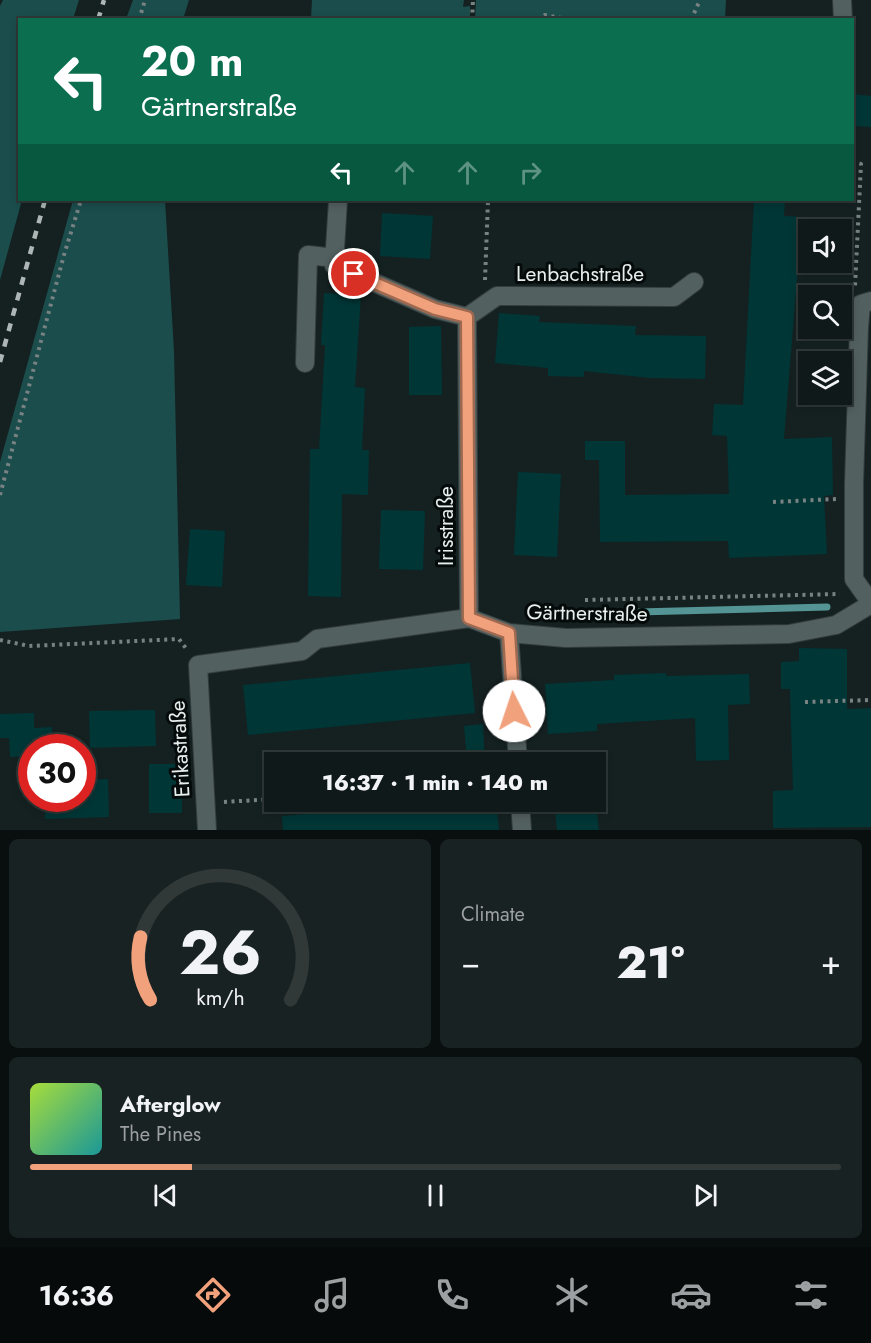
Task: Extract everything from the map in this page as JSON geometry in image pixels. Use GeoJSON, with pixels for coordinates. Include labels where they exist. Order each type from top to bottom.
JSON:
{"type":"FeatureCollection","features":[{"type":"Feature","properties":{"kind":"street"},"geometry":{"type":"LineString","coordinates":[[842,0],[843,18]]}},
{"type":"Feature","properties":{"kind":"street"},"geometry":{"type":"LineString","coordinates":[[338,201],[334,265],[435,309],[467,317]]}},
{"type":"Feature","properties":{"kind":"street"},"geometry":{"type":"LineString","coordinates":[[305,363],[308,255],[334,258]]}},
{"type":"Feature","properties":{"kind":"street","name":"Lenbachstraße"},"geometry":{"type":"LineString","coordinates":[[467,317],[496,296],[674,297],[694,282]]}},
{"type":"Feature","properties":{"kind":"street"},"geometry":{"type":"LineString","coordinates":[[866,303],[860,488],[854,579],[869,600]]}},
{"type":"Feature","properties":{"kind":"street","name":"Irisstraße"},"geometry":{"type":"LineString","coordinates":[[467,317],[469,618]]}},
{"type":"Feature","properties":{"kind":"street","name":"Gärtnerstraße"},"geometry":{"type":"LineString","coordinates":[[198,665],[302,651],[317,639],[469,618],[509,633],[566,638],[789,634],[836,625],[869,600]]}},
{"type":"Feature","properties":{"kind":"street"},"geometry":{"type":"LineString","coordinates":[[509,633],[517,752]]}},
{"type":"Feature","properties":{"kind":"street","name":"Erikastraße"},"geometry":{"type":"LineString","coordinates":[[198,665],[207,830]]}},
{"type":"Feature","properties":{"kind":"street"},"geometry":{"type":"LineString","coordinates":[[521,812],[522,830]]}},
{"type":"Feature","properties":{"kind":"path"},"geometry":{"type":"LineString","coordinates":[[139,18],[145,0]]}},
{"type":"Feature","properties":{"kind":"path"},"geometry":{"type":"LineString","coordinates":[[472,18],[473,0]]}},
{"type":"Feature","properties":{"kind":"path"},"geometry":{"type":"LineString","coordinates":[[692,18],[700,0]]}},
{"type":"Feature","properties":{"kind":"path"},"geometry":{"type":"LineString","coordinates":[[541,18],[545,15],[561,18]]}},
{"type":"Feature","properties":{"kind":"path"},"geometry":{"type":"LineString","coordinates":[[854,163],[861,164],[854,295],[866,303]]}},
{"type":"Feature","properties":{"kind":"path"},"geometry":{"type":"LineString","coordinates":[[0,495],[64,255],[81,201]]}},
{"type":"Feature","properties":{"kind":"path"},"geometry":{"type":"LineString","coordinates":[[485,305],[488,201]]}},
{"type":"Feature","properties":{"kind":"path"},"geometry":{"type":"LineString","coordinates":[[774,502],[860,488]]}},
{"type":"Feature","properties":{"kind":"path"},"geometry":{"type":"LineString","coordinates":[[585,600],[869,600]]}},
{"type":"Feature","properties":{"kind":"path"},"geometry":{"type":"LineString","coordinates":[[0,640],[30,646],[179,639],[198,665]]}},
{"type":"Feature","properties":{"kind":"path"},"geometry":{"type":"LineString","coordinates":[[805,702],[871,700]]}},
{"type":"Feature","properties":{"kind":"path"},"geometry":{"type":"LineString","coordinates":[[205,804],[264,800]]}},
{"type":"Feature","properties":{"kind":"shaded area"},"geometry":{"type":"Polygon","coordinates":[[[3,0],[79,0],[73,18],[18,18],[18,201],[22,201],[0,280],[0,6],[3,0]]]}},
{"type":"Feature","properties":{"kind":"shaded area"},"geometry":{"type":"Polygon","coordinates":[[[133,0],[189,0],[183,18],[126,18],[133,0]]]}},
{"type":"Feature","properties":{"kind":"shaded area"},"geometry":{"type":"Polygon","coordinates":[[[312,0],[464,0],[463,7],[470,6],[470,18],[311,18],[312,0]]]}},
{"type":"Feature","properties":{"kind":"shaded area"},"geometry":{"type":"Polygon","coordinates":[[[476,0],[726,0],[725,18],[475,18],[476,0]]]}},
{"type":"Feature","properties":{"kind":"shaded area"},"geometry":{"type":"Polygon","coordinates":[[[73,201],[165,201],[174,351],[180,619],[0,632],[0,462],[73,201]]]}},
{"type":"Feature","properties":{"kind":"building"},"geometry":{"type":"Polygon","coordinates":[[[854,94],[871,96],[871,127],[854,126],[854,94]]]}},
{"type":"Feature","properties":{"kind":"building"},"geometry":{"type":"Polygon","coordinates":[[[754,201],[785,201],[784,216],[802,217],[798,219],[798,266],[784,439],[832,437],[833,495],[824,496],[827,554],[729,558],[728,541],[600,542],[599,460],[585,460],[585,441],[625,441],[625,495],[729,494],[727,436],[712,435],[714,404],[743,405],[754,201]]]}},
{"type":"Feature","properties":{"kind":"building"},"geometry":{"type":"Polygon","coordinates":[[[382,213],[433,216],[430,259],[380,256],[382,213]]]}},
{"type":"Feature","properties":{"kind":"building"},"geometry":{"type":"Polygon","coordinates":[[[324,293],[361,295],[355,387],[365,388],[362,450],[369,450],[368,495],[342,494],[341,597],[308,596],[310,449],[319,449],[325,345],[321,345],[324,293]]]}},
{"type":"Feature","properties":{"kind":"building"},"geometry":{"type":"Polygon","coordinates":[[[499,313],[540,316],[539,322],[636,326],[635,335],[706,336],[705,379],[650,378],[584,371],[584,377],[548,376],[548,368],[495,363],[499,313]]]}},
{"type":"Feature","properties":{"kind":"building"},"geometry":{"type":"Polygon","coordinates":[[[441,326],[442,395],[409,395],[409,327],[441,326]]]}},
{"type":"Feature","properties":{"kind":"building"},"geometry":{"type":"Polygon","coordinates":[[[518,472],[561,474],[557,557],[514,555],[518,472]]]}},
{"type":"Feature","properties":{"kind":"building"},"geometry":{"type":"Polygon","coordinates":[[[381,510],[425,511],[423,570],[379,569],[381,510]]]}},
{"type":"Feature","properties":{"kind":"building"},"geometry":{"type":"Polygon","coordinates":[[[190,529],[225,531],[222,587],[186,585],[190,529]]]}},
{"type":"Feature","properties":{"kind":"building"},"geometry":{"type":"Polygon","coordinates":[[[799,648],[847,649],[847,709],[871,708],[871,827],[773,828],[773,791],[793,790],[790,689],[781,689],[781,662],[799,661],[799,648]]]}},
{"type":"Feature","properties":{"kind":"building"},"geometry":{"type":"Polygon","coordinates":[[[470,663],[475,713],[248,735],[243,685],[470,663]]]}},
{"type":"Feature","properties":{"kind":"building"},"geometry":{"type":"Polygon","coordinates":[[[666,673],[666,676],[749,674],[750,704],[728,705],[729,760],[696,761],[695,718],[597,724],[597,731],[548,734],[545,684],[614,680],[614,675],[666,673]]]}},
{"type":"Feature","properties":{"kind":"building"},"geometry":{"type":"Polygon","coordinates":[[[155,710],[156,746],[96,748],[96,734],[90,734],[89,711],[155,710]]]}},
{"type":"Feature","properties":{"kind":"building"},"geometry":{"type":"Polygon","coordinates":[[[34,713],[34,728],[52,727],[52,734],[18,734],[18,757],[10,757],[9,738],[0,738],[0,714],[34,713]]]}},
{"type":"Feature","properties":{"kind":"building"},"geometry":{"type":"Polygon","coordinates":[[[483,724],[484,752],[466,752],[464,726],[483,724]]]}},
{"type":"Feature","properties":{"kind":"building"},"geometry":{"type":"Polygon","coordinates":[[[149,764],[182,764],[182,813],[149,813],[149,764]]]}},
{"type":"Feature","properties":{"kind":"building"},"geometry":{"type":"Polygon","coordinates":[[[96,779],[108,779],[109,817],[45,819],[45,812],[96,812],[96,779]]]}},
{"type":"Feature","properties":{"kind":"building"},"geometry":{"type":"Polygon","coordinates":[[[332,812],[497,812],[499,830],[283,830],[282,816],[332,812]]]}},
{"type":"Feature","properties":{"kind":"building"},"geometry":{"type":"Polygon","coordinates":[[[555,812],[597,812],[599,830],[557,830],[555,812]]]}},
{"type":"Feature","properties":{"kind":"waterway"},"geometry":{"type":"LineString","coordinates":[[599,613],[827,607]]}},
{"type":"Feature","properties":{"kind":"railway"},"geometry":{"type":"LineString","coordinates":[[99,18],[104,0]]}},
{"type":"Feature","properties":{"kind":"railway"},"geometry":{"type":"LineString","coordinates":[[0,362],[45,201]]}},
{"type":"Feature","properties":{"kind":"route"},"geometry":{"type":"LineString","coordinates":[[354,274],[435,309],[467,317],[469,618],[509,633],[514,711]]}}]}
